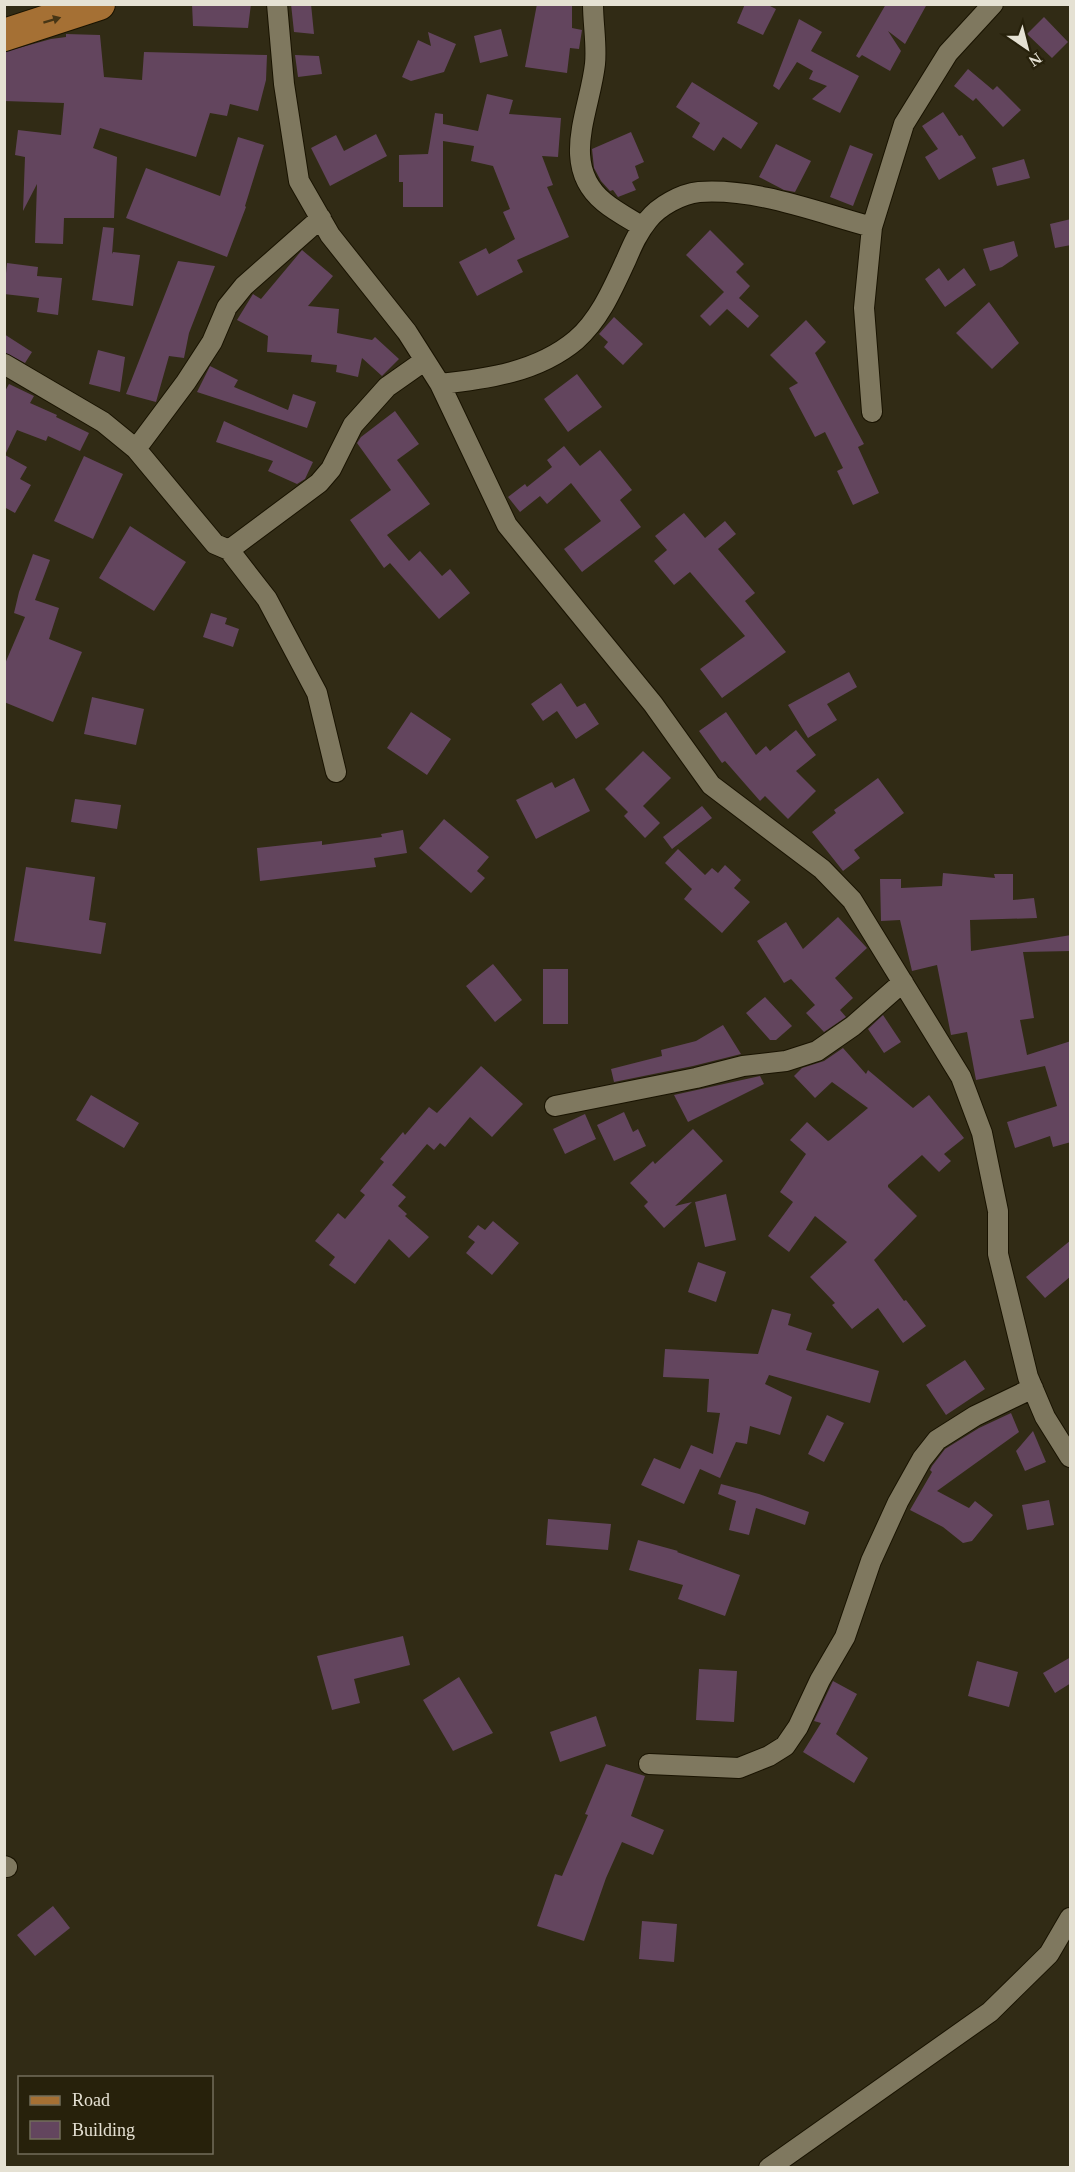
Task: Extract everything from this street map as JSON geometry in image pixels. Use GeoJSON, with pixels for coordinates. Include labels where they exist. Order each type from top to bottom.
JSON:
{"type":"FeatureCollection","features":[{"type":"Feature","properties":{"kind":"main road"},"geometry":{"type":"LineString","coordinates":[[4,14],[33,4]]}},
{"type":"Feature","properties":{"kind":"main road"},"geometry":{"type":"LineString","coordinates":[[4,34],[99,4]]}},
{"type":"Feature","properties":{"kind":"street"},"geometry":{"type":"LineString","coordinates":[[277,4],[284,84],[300,181],[330,235],[407,332],[440,384],[507,525],[653,704],[711,785],[822,869],[852,900],[961,1077],[982,1133],[998,1211],[998,1254],[1028,1377],[1045,1417],[1071,1457]]}},
{"type":"Feature","properties":{"kind":"street"},"geometry":{"type":"LineString","coordinates":[[592,4],[595,63],[579,145],[580,165],[589,185],[604,202],[643,227]]}},
{"type":"Feature","properties":{"kind":"street"},"geometry":{"type":"LineString","coordinates":[[872,412],[864,308],[872,227],[904,124],[948,53],[993,4]]}},
{"type":"Feature","properties":{"kind":"street"},"geometry":{"type":"LineString","coordinates":[[440,384],[511,374],[551,357],[576,340],[599,314],[649,218],[670,201],[697,192],[748,194],[872,227]]}},
{"type":"Feature","properties":{"kind":"street"},"geometry":{"type":"LineString","coordinates":[[136,449],[186,382],[212,342],[227,307],[244,286],[321,218]]}},
{"type":"Feature","properties":{"kind":"street"},"geometry":{"type":"LineString","coordinates":[[229,550],[319,483],[331,469],[353,425],[387,387],[424,361]]}},
{"type":"Feature","properties":{"kind":"street"},"geometry":{"type":"LineString","coordinates":[[4,364],[103,422],[136,449],[215,544],[229,550],[267,599],[317,693],[336,772]]}},
{"type":"Feature","properties":{"kind":"street"},"geometry":{"type":"LineString","coordinates":[[555,1106],[684,1081],[743,1066],[786,1061],[817,1051],[853,1026],[903,982]]}},
{"type":"Feature","properties":{"kind":"street"},"geometry":{"type":"LineString","coordinates":[[649,1764],[738,1768],[770,1756],[786,1746],[845,1637],[871,1561],[897,1502],[921,1459],[937,1440],[975,1416],[1033,1388]]}},
{"type":"Feature","properties":{"kind":"street"},"geometry":{"type":"LineString","coordinates":[[769,2168],[990,2012],[1049,1954],[1071,1918]]}},
{"type":"Feature","properties":{"kind":"building"},"geometry":{"type":"Polygon","coordinates":[[[192,4],[251,4],[248,28],[193,26],[192,4]]]}},
{"type":"Feature","properties":{"kind":"building"},"geometry":{"type":"Polygon","coordinates":[[[291,4],[311,4],[314,34],[294,32],[291,4]]]}},
{"type":"Feature","properties":{"kind":"building"},"geometry":{"type":"Polygon","coordinates":[[[537,4],[572,4],[572,28],[582,30],[579,49],[570,48],[567,73],[525,67],[537,4]]]}},
{"type":"Feature","properties":{"kind":"building"},"geometry":{"type":"Polygon","coordinates":[[[745,4],[766,4],[776,9],[763,35],[737,23],[745,4]]]}},
{"type":"Feature","properties":{"kind":"building"},"geometry":{"type":"Polygon","coordinates":[[[886,4],[927,4],[905,44],[888,31],[901,51],[890,71],[862,55],[859,58],[856,56],[886,4]]]}},
{"type":"Feature","properties":{"kind":"building"},"geometry":{"type":"Polygon","coordinates":[[[1044,17],[1068,42],[1052,58],[1027,34],[1044,17]]]}},
{"type":"Feature","properties":{"kind":"building"},"geometry":{"type":"Polygon","coordinates":[[[799,19],[822,32],[811,51],[859,76],[840,113],[812,99],[827,86],[809,79],[813,71],[797,62],[779,90],[773,86],[799,19]]]}},
{"type":"Feature","properties":{"kind":"building"},"geometry":{"type":"Polygon","coordinates":[[[501,29],[508,56],[480,63],[474,36],[501,29]]]}},
{"type":"Feature","properties":{"kind":"building"},"geometry":{"type":"Polygon","coordinates":[[[428,32],[456,44],[444,72],[411,81],[402,77],[418,40],[431,46],[428,32]]]}},
{"type":"Feature","properties":{"kind":"building"},"geometry":{"type":"Polygon","coordinates":[[[66,34],[100,35],[104,77],[142,80],[144,52],[267,55],[266,80],[258,111],[230,104],[227,116],[210,113],[196,157],[100,128],[93,148],[117,157],[114,218],[64,218],[63,244],[35,243],[37,184],[23,211],[25,157],[15,155],[18,130],[61,135],[64,103],[4,101],[4,52],[66,37],[66,34]]]}},
{"type":"Feature","properties":{"kind":"building"},"geometry":{"type":"Polygon","coordinates":[[[295,55],[319,56],[322,74],[298,77],[295,55]]]}},
{"type":"Feature","properties":{"kind":"building"},"geometry":{"type":"Polygon","coordinates":[[[968,69],[993,90],[997,86],[1021,110],[1003,127],[976,98],[973,101],[954,86],[968,69]]]}},
{"type":"Feature","properties":{"kind":"building"},"geometry":{"type":"Polygon","coordinates":[[[692,82],[758,123],[741,149],[723,137],[714,151],[692,137],[700,123],[676,107],[692,82]]]}},
{"type":"Feature","properties":{"kind":"building"},"geometry":{"type":"Polygon","coordinates":[[[487,94],[513,100],[509,114],[561,118],[558,157],[542,156],[553,185],[547,187],[569,237],[517,260],[523,272],[477,296],[459,262],[486,248],[489,254],[515,239],[503,212],[510,209],[493,166],[471,161],[474,146],[443,141],[443,207],[403,207],[403,182],[399,182],[399,155],[428,154],[435,113],[443,114],[443,124],[478,131],[487,94]]]}},
{"type":"Feature","properties":{"kind":"building"},"geometry":{"type":"Polygon","coordinates":[[[943,112],[959,136],[962,135],[976,158],[939,180],[925,157],[938,149],[922,126],[943,112]]]}},
{"type":"Feature","properties":{"kind":"building"},"geometry":{"type":"Polygon","coordinates":[[[631,132],[644,162],[635,166],[639,178],[632,182],[636,190],[618,197],[601,181],[594,168],[592,149],[631,132]]]}},
{"type":"Feature","properties":{"kind":"building"},"geometry":{"type":"Polygon","coordinates":[[[376,134],[387,156],[330,186],[311,148],[336,135],[344,151],[376,134]]]}},
{"type":"Feature","properties":{"kind":"building"},"geometry":{"type":"Polygon","coordinates":[[[238,137],[264,145],[246,207],[227,257],[126,218],[146,168],[220,196],[238,137]]]}},
{"type":"Feature","properties":{"kind":"building"},"geometry":{"type":"Polygon","coordinates":[[[776,144],[811,161],[795,192],[784,190],[759,177],[776,144]]]}},
{"type":"Feature","properties":{"kind":"building"},"geometry":{"type":"Polygon","coordinates":[[[850,145],[873,154],[853,206],[830,197],[850,145]]]}},
{"type":"Feature","properties":{"kind":"building"},"geometry":{"type":"Polygon","coordinates":[[[1024,159],[1030,178],[997,186],[992,168],[1024,159]]]}},
{"type":"Feature","properties":{"kind":"building"},"geometry":{"type":"Polygon","coordinates":[[[1071,219],[1071,245],[1055,248],[1050,224],[1071,219]]]}},
{"type":"Feature","properties":{"kind":"building"},"geometry":{"type":"Polygon","coordinates":[[[103,227],[114,228],[112,254],[113,252],[140,255],[133,306],[92,300],[103,227]]]}},
{"type":"Feature","properties":{"kind":"building"},"geometry":{"type":"Polygon","coordinates":[[[710,230],[744,264],[736,272],[750,286],[739,298],[759,316],[748,328],[727,309],[710,326],[700,316],[724,292],[686,255],[710,230]]]}},
{"type":"Feature","properties":{"kind":"building"},"geometry":{"type":"Polygon","coordinates":[[[1014,241],[1018,256],[1002,267],[990,271],[983,249],[1014,241]]]}},
{"type":"Feature","properties":{"kind":"building"},"geometry":{"type":"Polygon","coordinates":[[[302,250],[333,276],[308,306],[339,309],[337,333],[372,340],[375,337],[399,359],[382,376],[362,358],[358,377],[336,372],[337,365],[311,362],[312,355],[267,352],[268,336],[237,320],[253,294],[261,299],[302,250]]]}},
{"type":"Feature","properties":{"kind":"building"},"geometry":{"type":"Polygon","coordinates":[[[178,261],[215,266],[189,333],[184,358],[169,356],[156,402],[126,394],[178,261]]]}},
{"type":"Feature","properties":{"kind":"building"},"geometry":{"type":"Polygon","coordinates":[[[7,263],[38,267],[37,276],[62,278],[58,315],[37,312],[39,298],[4,294],[7,263]]]}},
{"type":"Feature","properties":{"kind":"building"},"geometry":{"type":"Polygon","coordinates":[[[939,268],[948,281],[964,268],[976,285],[945,307],[925,279],[939,268]]]}},
{"type":"Feature","properties":{"kind":"building"},"geometry":{"type":"Polygon","coordinates":[[[989,302],[1019,343],[992,369],[956,333],[989,302]]]}},
{"type":"Feature","properties":{"kind":"building"},"geometry":{"type":"Polygon","coordinates":[[[614,317],[643,344],[623,365],[604,347],[608,342],[599,334],[614,317]]]}},
{"type":"Feature","properties":{"kind":"building"},"geometry":{"type":"Polygon","coordinates":[[[806,320],[826,342],[815,353],[864,444],[858,447],[879,493],[853,505],[837,471],[843,468],[825,432],[815,437],[789,388],[798,383],[770,355],[806,320]]]}},
{"type":"Feature","properties":{"kind":"building"},"geometry":{"type":"Polygon","coordinates":[[[4,334],[32,352],[25,363],[4,352],[4,334]]]}},
{"type":"Feature","properties":{"kind":"building"},"geometry":{"type":"Polygon","coordinates":[[[98,350],[125,357],[120,392],[89,384],[98,350]]]}},
{"type":"Feature","properties":{"kind":"building"},"geometry":{"type":"Polygon","coordinates":[[[210,366],[238,380],[234,387],[288,410],[293,394],[316,402],[307,428],[197,392],[210,366]]]}},
{"type":"Feature","properties":{"kind":"building"},"geometry":{"type":"Polygon","coordinates":[[[577,374],[602,407],[568,432],[544,399],[577,374]]]}},
{"type":"Feature","properties":{"kind":"building"},"geometry":{"type":"Polygon","coordinates":[[[9,384],[34,396],[30,403],[89,433],[80,451],[48,436],[46,441],[17,430],[5,455],[27,467],[20,479],[31,485],[15,513],[4,507],[4,393],[9,384]]]}},
{"type":"Feature","properties":{"kind":"building"},"geometry":{"type":"Polygon","coordinates":[[[395,411],[419,444],[397,460],[430,504],[387,535],[409,561],[420,551],[442,576],[450,569],[470,593],[439,619],[390,563],[384,568],[350,520],[391,490],[357,443],[361,437],[395,411]]]}},
{"type":"Feature","properties":{"kind":"building"},"geometry":{"type":"Polygon","coordinates":[[[224,421],[313,462],[305,479],[297,484],[268,471],[273,461],[216,442],[224,421]]]}},
{"type":"Feature","properties":{"kind":"building"},"geometry":{"type":"Polygon","coordinates":[[[564,446],[580,466],[600,450],[632,490],[620,500],[641,527],[582,572],[564,549],[601,521],[571,483],[547,504],[540,496],[520,512],[508,497],[525,484],[527,487],[552,467],[547,460],[564,446]]]}},
{"type":"Feature","properties":{"kind":"building"},"geometry":{"type":"Polygon","coordinates":[[[84,456],[123,474],[93,539],[54,521],[84,456]]]}},
{"type":"Feature","properties":{"kind":"building"},"geometry":{"type":"Polygon","coordinates":[[[684,513],[705,538],[725,521],[736,534],[718,549],[755,593],[745,601],[786,652],[722,698],[700,669],[745,636],[690,572],[674,585],[654,561],[667,550],[655,536],[684,513]]]}},
{"type":"Feature","properties":{"kind":"building"},"geometry":{"type":"Polygon","coordinates":[[[130,526],[186,562],[154,611],[99,578],[130,526]]]}},
{"type":"Feature","properties":{"kind":"building"},"geometry":{"type":"Polygon","coordinates":[[[33,554],[50,560],[35,600],[59,608],[49,639],[82,652],[53,722],[4,702],[4,666],[25,617],[14,613],[33,554]]]}},
{"type":"Feature","properties":{"kind":"building"},"geometry":{"type":"Polygon","coordinates":[[[211,613],[227,618],[225,624],[239,629],[233,647],[203,637],[211,613]]]}},
{"type":"Feature","properties":{"kind":"building"},"geometry":{"type":"Polygon","coordinates":[[[849,672],[857,687],[827,704],[837,720],[808,738],[788,705],[849,672]]]}},
{"type":"Feature","properties":{"kind":"building"},"geometry":{"type":"Polygon","coordinates":[[[561,683],[577,707],[585,703],[599,724],[576,739],[557,711],[543,721],[531,704],[561,683]]]}},
{"type":"Feature","properties":{"kind":"building"},"geometry":{"type":"Polygon","coordinates":[[[92,697],[144,709],[136,745],[84,734],[92,697]]]}},
{"type":"Feature","properties":{"kind":"building"},"geometry":{"type":"Polygon","coordinates":[[[411,712],[451,739],[427,775],[387,748],[411,712]]]}},
{"type":"Feature","properties":{"kind":"building"},"geometry":{"type":"Polygon","coordinates":[[[726,712],[756,755],[766,746],[770,751],[796,730],[816,755],[796,771],[816,791],[788,819],[765,796],[760,801],[725,761],[722,763],[699,731],[726,712]]]}},
{"type":"Feature","properties":{"kind":"building"},"geometry":{"type":"Polygon","coordinates":[[[643,751],[671,778],[643,806],[660,823],[645,838],[624,816],[628,812],[605,789],[643,751]]]}},
{"type":"Feature","properties":{"kind":"building"},"geometry":{"type":"Polygon","coordinates":[[[574,778],[590,811],[536,839],[516,800],[552,782],[555,788],[574,778]]]}},
{"type":"Feature","properties":{"kind":"building"},"geometry":{"type":"Polygon","coordinates":[[[878,778],[904,813],[854,850],[860,858],[843,871],[812,832],[836,813],[834,810],[878,778]]]}},
{"type":"Feature","properties":{"kind":"building"},"geometry":{"type":"Polygon","coordinates":[[[75,799],[121,805],[117,829],[71,822],[75,799]]]}},
{"type":"Feature","properties":{"kind":"building"},"geometry":{"type":"Polygon","coordinates":[[[702,806],[712,818],[672,849],[663,837],[702,806]]]}},
{"type":"Feature","properties":{"kind":"building"},"geometry":{"type":"Polygon","coordinates":[[[444,819],[489,857],[477,871],[485,878],[471,893],[419,848],[444,819]]]}},
{"type":"Feature","properties":{"kind":"building"},"geometry":{"type":"Polygon","coordinates":[[[403,830],[407,853],[374,858],[376,867],[260,881],[257,848],[322,841],[322,845],[382,837],[381,834],[403,830]]]}},
{"type":"Feature","properties":{"kind":"building"},"geometry":{"type":"Polygon","coordinates":[[[678,849],[705,875],[712,868],[718,873],[725,865],[741,880],[734,888],[750,902],[722,933],[684,899],[692,889],[665,863],[678,849]]]}},
{"type":"Feature","properties":{"kind":"building"},"geometry":{"type":"Polygon","coordinates":[[[26,867],[95,877],[89,920],[106,923],[101,954],[14,941],[26,867]]]}},
{"type":"Feature","properties":{"kind":"building"},"geometry":{"type":"Polygon","coordinates":[[[943,873],[995,878],[994,874],[1013,874],[1013,900],[1034,898],[1037,918],[970,920],[971,951],[1071,935],[1071,951],[1023,952],[1034,1018],[1020,1020],[1027,1055],[1071,1041],[1071,1142],[1053,1147],[1050,1136],[1015,1148],[1007,1122],[1057,1106],[1045,1066],[976,1080],[967,1032],[951,1035],[937,965],[912,971],[900,920],[881,921],[880,879],[901,879],[901,888],[942,886],[943,873]]]}},
{"type":"Feature","properties":{"kind":"building"},"geometry":{"type":"Polygon","coordinates":[[[838,917],[867,948],[835,978],[853,998],[840,1010],[846,1017],[824,1032],[806,1013],[815,1005],[791,979],[784,983],[757,941],[786,922],[803,949],[838,917]]]}},
{"type":"Feature","properties":{"kind":"building"},"geometry":{"type":"Polygon","coordinates":[[[493,964],[522,1000],[495,1022],[466,986],[493,964]]]}},
{"type":"Feature","properties":{"kind":"building"},"geometry":{"type":"Polygon","coordinates":[[[543,969],[568,969],[568,1024],[543,1024],[543,969]]]}},
{"type":"Feature","properties":{"kind":"building"},"geometry":{"type":"Polygon","coordinates":[[[765,997],[792,1026],[776,1040],[770,1040],[746,1013],[765,997]]]}},
{"type":"Feature","properties":{"kind":"building"},"geometry":{"type":"Polygon","coordinates":[[[883,1015],[901,1042],[884,1053],[868,1029],[883,1015]]]}},
{"type":"Feature","properties":{"kind":"building"},"geometry":{"type":"Polygon","coordinates":[[[723,1025],[741,1054],[614,1082],[611,1069],[662,1056],[661,1050],[696,1041],[723,1025]]]}},
{"type":"Feature","properties":{"kind":"building"},"geometry":{"type":"Polygon","coordinates":[[[843,1048],[866,1074],[868,1070],[913,1108],[929,1095],[964,1138],[944,1154],[951,1161],[939,1172],[922,1155],[888,1185],[917,1216],[874,1260],[904,1301],[906,1300],[926,1326],[903,1343],[878,1308],[852,1329],[832,1305],[835,1303],[810,1277],[847,1242],[815,1216],[789,1252],[768,1236],[793,1202],[780,1192],[806,1154],[790,1140],[807,1122],[828,1141],[868,1108],[832,1082],[815,1098],[794,1076],[802,1068],[824,1061],[843,1048]]]}},
{"type":"Feature","properties":{"kind":"building"},"geometry":{"type":"Polygon","coordinates":[[[481,1066],[523,1104],[492,1137],[470,1117],[445,1147],[440,1143],[434,1150],[427,1144],[392,1185],[406,1197],[398,1206],[407,1214],[405,1216],[429,1237],[409,1258],[389,1239],[355,1284],[329,1265],[335,1257],[315,1241],[338,1213],[345,1219],[365,1195],[360,1191],[384,1162],[380,1159],[403,1132],[405,1135],[429,1107],[437,1113],[481,1066]]]}},
{"type":"Feature","properties":{"kind":"building"},"geometry":{"type":"Polygon","coordinates":[[[760,1076],[764,1084],[688,1122],[674,1095],[760,1076]]]}},
{"type":"Feature","properties":{"kind":"building"},"geometry":{"type":"Polygon","coordinates":[[[91,1095],[139,1123],[124,1148],[76,1120],[91,1095]]]}},
{"type":"Feature","properties":{"kind":"building"},"geometry":{"type":"Polygon","coordinates":[[[624,1112],[633,1132],[638,1129],[646,1146],[614,1161],[597,1125],[624,1112]]]}},
{"type":"Feature","properties":{"kind":"building"},"geometry":{"type":"Polygon","coordinates":[[[585,1114],[596,1139],[565,1154],[553,1129],[585,1114]]]}},
{"type":"Feature","properties":{"kind":"building"},"geometry":{"type":"Polygon","coordinates":[[[693,1129],[723,1161],[675,1206],[692,1202],[664,1228],[644,1206],[648,1202],[630,1183],[653,1161],[655,1164],[693,1129]]]}},
{"type":"Feature","properties":{"kind":"building"},"geometry":{"type":"Polygon","coordinates":[[[726,1194],[736,1240],[705,1247],[695,1202],[726,1194]]]}},
{"type":"Feature","properties":{"kind":"building"},"geometry":{"type":"Polygon","coordinates":[[[493,1221],[519,1243],[492,1275],[466,1253],[475,1242],[468,1237],[478,1225],[485,1230],[493,1221]]]}},
{"type":"Feature","properties":{"kind":"building"},"geometry":{"type":"Polygon","coordinates":[[[1071,1240],[1071,1276],[1045,1298],[1026,1277],[1071,1240]]]}},
{"type":"Feature","properties":{"kind":"building"},"geometry":{"type":"Polygon","coordinates":[[[698,1262],[726,1272],[716,1302],[688,1292],[698,1262]]]}},
{"type":"Feature","properties":{"kind":"building"},"geometry":{"type":"Polygon","coordinates":[[[772,1309],[791,1314],[788,1325],[812,1333],[806,1350],[879,1371],[870,1403],[769,1375],[765,1384],[792,1397],[780,1435],[750,1426],[747,1444],[736,1442],[720,1478],[700,1469],[684,1504],[641,1485],[654,1458],[680,1469],[691,1445],[713,1454],[720,1413],[707,1412],[709,1379],[663,1377],[665,1349],[758,1354],[772,1309]]]}},
{"type":"Feature","properties":{"kind":"building"},"geometry":{"type":"Polygon","coordinates":[[[965,1360],[985,1389],[946,1415],[926,1385],[965,1360]]]}},
{"type":"Feature","properties":{"kind":"building"},"geometry":{"type":"Polygon","coordinates":[[[1011,1413],[1019,1432],[937,1491],[969,1508],[975,1501],[993,1515],[972,1541],[963,1543],[943,1527],[910,1510],[932,1472],[930,1470],[932,1466],[945,1449],[979,1428],[1011,1413]]]}},
{"type":"Feature","properties":{"kind":"building"},"geometry":{"type":"Polygon","coordinates":[[[827,1415],[844,1423],[824,1462],[808,1454],[827,1415]]]}},
{"type":"Feature","properties":{"kind":"building"},"geometry":{"type":"Polygon","coordinates":[[[1033,1431],[1046,1462],[1025,1471],[1016,1451],[1033,1431]]]}},
{"type":"Feature","properties":{"kind":"building"},"geometry":{"type":"Polygon","coordinates":[[[721,1484],[759,1494],[809,1512],[805,1525],[756,1508],[749,1535],[729,1530],[736,1501],[718,1494],[721,1484]]]}},
{"type":"Feature","properties":{"kind":"building"},"geometry":{"type":"Polygon","coordinates":[[[1049,1500],[1054,1525],[1027,1530],[1022,1505],[1049,1500]]]}},
{"type":"Feature","properties":{"kind":"building"},"geometry":{"type":"Polygon","coordinates":[[[548,1519],[611,1524],[608,1550],[546,1545],[548,1519]]]}},
{"type":"Feature","properties":{"kind":"building"},"geometry":{"type":"Polygon","coordinates":[[[638,1540],[678,1551],[740,1575],[725,1616],[678,1599],[683,1585],[629,1570],[638,1540]]]}},
{"type":"Feature","properties":{"kind":"building"},"geometry":{"type":"Polygon","coordinates":[[[403,1636],[410,1665],[354,1679],[360,1703],[332,1710],[317,1656],[403,1636]]]}},
{"type":"Feature","properties":{"kind":"building"},"geometry":{"type":"Polygon","coordinates":[[[1071,1657],[1071,1683],[1055,1693],[1043,1673],[1071,1657]]]}},
{"type":"Feature","properties":{"kind":"building"},"geometry":{"type":"Polygon","coordinates":[[[977,1661],[1018,1672],[1009,1707],[968,1696],[977,1661]]]}},
{"type":"Feature","properties":{"kind":"building"},"geometry":{"type":"Polygon","coordinates":[[[699,1669],[737,1671],[734,1722],[696,1720],[699,1669]]]}},
{"type":"Feature","properties":{"kind":"building"},"geometry":{"type":"Polygon","coordinates":[[[459,1677],[493,1733],[453,1751],[423,1700],[459,1677]]]}},
{"type":"Feature","properties":{"kind":"building"},"geometry":{"type":"Polygon","coordinates":[[[833,1681],[857,1694],[836,1734],[868,1758],[854,1783],[803,1752],[821,1723],[814,1721],[833,1681]]]}},
{"type":"Feature","properties":{"kind":"building"},"geometry":{"type":"Polygon","coordinates":[[[596,1716],[606,1746],[560,1762],[550,1732],[596,1716]]]}},
{"type":"Feature","properties":{"kind":"building"},"geometry":{"type":"Polygon","coordinates":[[[606,1764],[645,1776],[631,1816],[664,1830],[653,1855],[622,1842],[606,1878],[584,1941],[537,1926],[555,1874],[562,1876],[588,1815],[585,1814],[606,1764]]]}},
{"type":"Feature","properties":{"kind":"building"},"geometry":{"type":"Polygon","coordinates":[[[53,1906],[70,1928],[35,1956],[17,1935],[53,1906]]]}},
{"type":"Feature","properties":{"kind":"building"},"geometry":{"type":"Polygon","coordinates":[[[642,1921],[677,1924],[674,1962],[639,1959],[642,1921]]]}}]}
